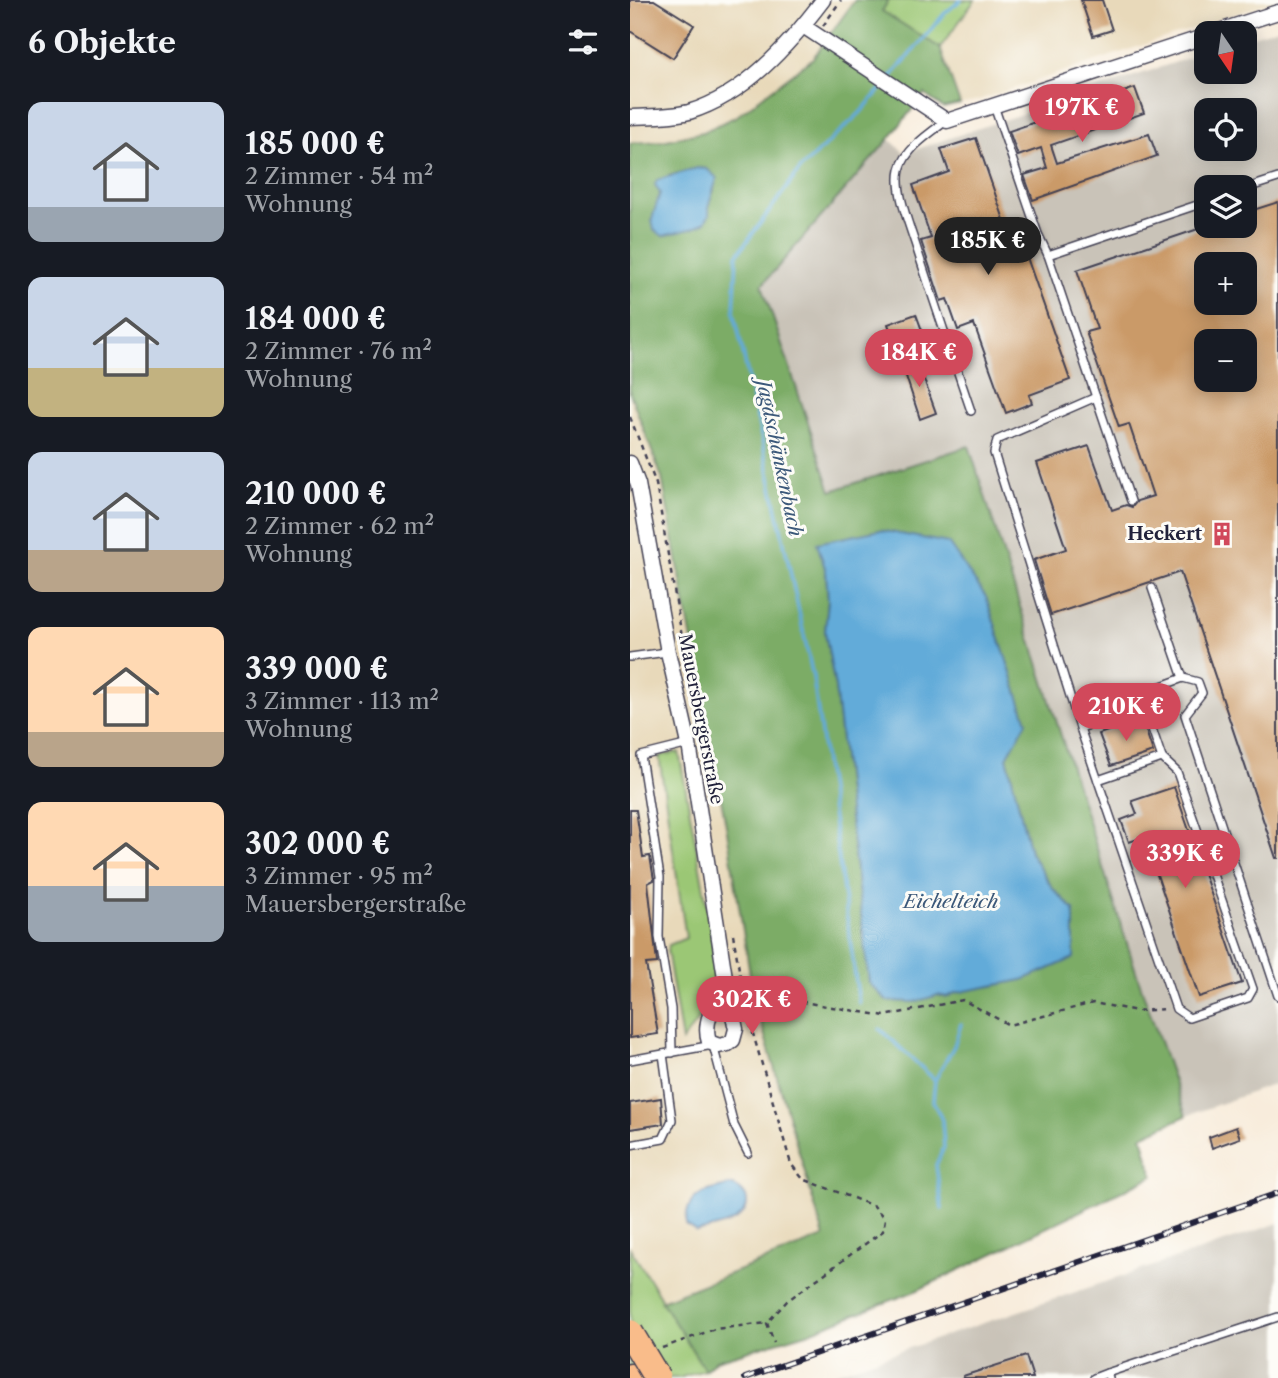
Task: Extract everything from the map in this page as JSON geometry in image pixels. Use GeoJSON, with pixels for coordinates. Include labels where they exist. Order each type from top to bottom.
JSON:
{"type":"FeatureCollection","features":[{"type":"Feature","properties":{"kind":"highway"},"geometry":{"type":"LineString","coordinates":[[630,1333],[654,1365]]}},
{"type":"Feature","properties":{"kind":"street"},"geometry":{"type":"LineString","coordinates":[[630,117],[667,116],[688,112],[733,90],[757,72],[803,26],[823,0]]}},
{"type":"Feature","properties":{"kind":"street"},"geometry":{"type":"LineString","coordinates":[[1250,21],[1278,12]]}},
{"type":"Feature","properties":{"kind":"street"},"geometry":{"type":"LineString","coordinates":[[803,26],[947,121],[1194,40]]}},
{"type":"Feature","properties":{"kind":"street","name":"Mauersbergerstraße"},"geometry":{"type":"LineString","coordinates":[[630,463],[638,484],[668,652],[689,744],[726,984],[736,1029],[733,1040],[727,1044],[713,1045]]}},
{"type":"Feature","properties":{"kind":"street"},"geometry":{"type":"LineString","coordinates":[[713,1045],[707,1037],[709,1018],[726,984]]}},
{"type":"Feature","properties":{"kind":"lane"},"geometry":{"type":"LineString","coordinates":[[994,106],[1131,501]]}},
{"type":"Feature","properties":{"kind":"lane"},"geometry":{"type":"LineString","coordinates":[[947,121],[915,144],[900,170],[901,190],[921,262],[971,411]]}},
{"type":"Feature","properties":{"kind":"lane"},"geometry":{"type":"LineString","coordinates":[[1257,185],[1278,178]]}},
{"type":"Feature","properties":{"kind":"lane"},"geometry":{"type":"LineString","coordinates":[[1048,256],[1194,206]]}},
{"type":"Feature","properties":{"kind":"lane"},"geometry":{"type":"LineString","coordinates":[[1096,397],[996,440],[994,453],[1080,728],[1176,1009],[1189,1018],[1248,998],[1254,989],[1177,772],[1162,758],[1145,708],[1148,691],[1183,678],[1198,682],[1202,693],[1185,715],[1278,996]]}},
{"type":"Feature","properties":{"kind":"lane"},"geometry":{"type":"LineString","coordinates":[[1152,588],[1183,678]]}},
{"type":"Feature","properties":{"kind":"lane"},"geometry":{"type":"LineString","coordinates":[[630,657],[668,652]]}},
{"type":"Feature","properties":{"kind":"lane"},"geometry":{"type":"LineString","coordinates":[[1080,728],[1145,708]]}},
{"type":"Feature","properties":{"kind":"lane"},"geometry":{"type":"LineString","coordinates":[[672,1053],[671,1009],[659,937],[660,877],[641,756],[689,744]]}},
{"type":"Feature","properties":{"kind":"lane"},"geometry":{"type":"LineString","coordinates":[[1098,780],[1162,758]]}},
{"type":"Feature","properties":{"kind":"lane"},"geometry":{"type":"LineString","coordinates":[[630,1060],[713,1045],[734,1125],[748,1153]]}},
{"type":"Feature","properties":{"kind":"lane"},"geometry":{"type":"LineString","coordinates":[[630,1145],[663,1139],[672,1120],[663,1054]]}},
{"type":"Feature","properties":{"kind":"lane"},"geometry":{"type":"LineString","coordinates":[[1094,1378],[1278,1317]]}},
{"type":"Feature","properties":{"kind":"path"},"geometry":{"type":"LineString","coordinates":[[654,1365],[715,1329],[767,1323],[787,1301],[883,1231],[885,1219],[874,1206],[803,1179],[795,1172],[743,992]]}},
{"type":"Feature","properties":{"kind":"path"},"geometry":{"type":"LineString","coordinates":[[791,1000],[885,1016],[963,1000],[1009,1025],[1093,1003],[1138,1011],[1176,1009]]}},
{"type":"Feature","properties":{"kind":"path"},"geometry":{"type":"LineString","coordinates":[[767,1323],[774,1343]]}},
{"type":"Feature","properties":{"kind":"shaded area"},"geometry":{"type":"Polygon","coordinates":[[[630,0],[855,0],[813,58],[737,116],[703,132],[662,141],[630,143],[630,0]]]}},
{"type":"Feature","properties":{"kind":"shaded area"},"geometry":{"type":"Polygon","coordinates":[[[975,0],[1278,0],[1215,21],[1194,21],[1194,28],[960,104],[940,48],[975,0]]]}},
{"type":"Feature","properties":{"kind":"shaded area"},"geometry":{"type":"Polygon","coordinates":[[[1278,28],[1278,1083],[1186,1116],[1139,981],[969,446],[831,492],[762,284],[889,139],[905,153],[1194,56],[1194,84],[1257,84],[1257,35],[1278,28]]]}},
{"type":"Feature","properties":{"kind":"shaded area"},"geometry":{"type":"Polygon","coordinates":[[[630,393],[662,478],[727,831],[754,999],[825,1237],[661,1301],[630,1248],[630,393]]]}},
{"type":"Feature","properties":{"kind":"shaded area"},"geometry":{"type":"Polygon","coordinates":[[[1278,1223],[1278,1378],[820,1378],[1239,1237],[1278,1223]]]}},
{"type":"Feature","properties":{"kind":"green space"},"geometry":{"type":"Polygon","coordinates":[[[855,0],[889,0],[882,11],[940,48],[960,104],[943,108],[924,94],[889,139],[762,285],[831,491],[969,446],[1139,981],[1186,1116],[1142,1136],[1153,1176],[918,1290],[807,1333],[716,1360],[705,1370],[661,1301],[824,1237],[754,999],[727,831],[662,478],[630,393],[630,143],[662,141],[703,132],[737,116],[813,58],[855,0]],[[697,168],[668,176],[652,219],[709,215],[709,204],[714,190],[707,169],[697,168]],[[880,530],[818,544],[826,571],[828,600],[825,632],[835,687],[869,983],[947,997],[1074,910],[1053,889],[1030,852],[1007,757],[880,530]]]}},
{"type":"Feature","properties":{"kind":"green space"},"geometry":{"type":"Polygon","coordinates":[[[889,0],[975,0],[940,48],[881,11],[889,0]]]}},
{"type":"Feature","properties":{"kind":"green space"},"geometry":{"type":"Polygon","coordinates":[[[679,752],[712,934],[716,980],[697,1021],[682,1041],[667,950],[669,945],[686,938],[659,756],[679,752]]]}},
{"type":"Feature","properties":{"kind":"green space"},"geometry":{"type":"Polygon","coordinates":[[[630,1248],[705,1370],[679,1378],[630,1378],[630,1248]]]}},
{"type":"Feature","properties":{"kind":"water"},"geometry":{"type":"Polygon","coordinates":[[[697,168],[707,169],[717,178],[709,204],[709,215],[705,222],[694,228],[663,236],[654,230],[652,219],[660,193],[655,185],[657,180],[697,168]]]}},
{"type":"Feature","properties":{"kind":"water","name":"Eichelteich"},"geometry":{"type":"Polygon","coordinates":[[[880,530],[948,543],[986,597],[1027,722],[1007,757],[1030,852],[1053,889],[1074,910],[1074,958],[1023,980],[955,993],[947,997],[938,995],[915,1002],[887,1001],[869,983],[835,687],[825,632],[828,600],[826,571],[817,543],[880,530]]]}},
{"type":"Feature","properties":{"kind":"water"},"geometry":{"type":"Polygon","coordinates":[[[731,1185],[745,1195],[746,1208],[742,1215],[720,1226],[696,1232],[686,1225],[689,1206],[693,1200],[705,1192],[731,1185]]]}},
{"type":"Feature","properties":{"kind":"building"},"geometry":{"type":"Polygon","coordinates":[[[630,0],[654,0],[694,25],[673,58],[630,31],[630,0]]]}},
{"type":"Feature","properties":{"kind":"building"},"geometry":{"type":"Polygon","coordinates":[[[1081,0],[1102,0],[1112,30],[1093,36],[1081,0]]]}},
{"type":"Feature","properties":{"kind":"building"},"geometry":{"type":"Polygon","coordinates":[[[1135,88],[1144,113],[1051,145],[1057,163],[1149,134],[1157,156],[1033,200],[1024,175],[1047,168],[1041,148],[1018,156],[1009,131],[1135,88]]]}},
{"type":"Feature","properties":{"kind":"building"},"geometry":{"type":"Polygon","coordinates":[[[976,138],[1014,249],[1023,246],[1070,380],[1029,395],[1032,403],[1006,413],[974,324],[958,330],[947,299],[941,301],[921,241],[931,238],[913,185],[949,172],[941,149],[976,138]]]}},
{"type":"Feature","properties":{"kind":"building","name":"Heckert"},"geometry":{"type":"Polygon","coordinates":[[[1278,202],[1278,858],[1180,572],[1051,615],[1034,560],[1066,549],[1037,463],[1089,446],[1112,510],[1126,505],[1132,507],[1137,501],[1153,496],[1129,424],[1119,427],[1086,332],[1097,329],[1077,270],[1194,230],[1194,238],[1257,238],[1257,209],[1278,202]]]}},
{"type":"Feature","properties":{"kind":"building"},"geometry":{"type":"Polygon","coordinates":[[[916,314],[924,336],[896,346],[888,324],[916,314]]]}},
{"type":"Feature","properties":{"kind":"building"},"geometry":{"type":"Polygon","coordinates":[[[917,360],[936,413],[920,419],[902,364],[917,360]]]}},
{"type":"Feature","properties":{"kind":"building"},"geometry":{"type":"Polygon","coordinates":[[[1142,719],[1153,752],[1111,766],[1099,734],[1142,719]]]}},
{"type":"Feature","properties":{"kind":"building"},"geometry":{"type":"Polygon","coordinates":[[[1174,787],[1242,983],[1199,997],[1144,837],[1129,842],[1121,820],[1137,814],[1132,801],[1174,787]]]}},
{"type":"Feature","properties":{"kind":"building"},"geometry":{"type":"Polygon","coordinates":[[[630,810],[636,810],[643,857],[650,856],[654,880],[648,883],[657,963],[646,964],[658,1034],[630,1038],[630,810]]]}},
{"type":"Feature","properties":{"kind":"building"},"geometry":{"type":"Polygon","coordinates":[[[661,1098],[663,1124],[630,1129],[630,1103],[661,1098]]]}},
{"type":"Feature","properties":{"kind":"building"},"geometry":{"type":"Polygon","coordinates":[[[1236,1127],[1240,1138],[1212,1148],[1209,1137],[1236,1127]]]}},
{"type":"Feature","properties":{"kind":"building"},"geometry":{"type":"Polygon","coordinates":[[[1026,1356],[1033,1378],[963,1378],[963,1376],[1026,1356]]]}},
{"type":"Feature","properties":{"kind":"waterway","name":"Jagdschänkenbach"},"geometry":{"type":"LineString","coordinates":[[890,78],[945,13],[961,0]]}},
{"type":"Feature","properties":{"kind":"waterway","name":"Jagdschänkenbach"},"geometry":{"type":"LineString","coordinates":[[859,1003],[813,677],[734,311],[737,255],[801,168],[860,113],[885,84]]}},
{"type":"Feature","properties":{"kind":"waterway"},"geometry":{"type":"LineString","coordinates":[[942,1209],[936,1165],[944,1147],[942,1120],[933,1101],[935,1080],[954,1046],[961,1024]]}},
{"type":"Feature","properties":{"kind":"waterway","name":"Jagdschänkenbach"},"geometry":{"type":"LineString","coordinates":[[880,1029],[935,1080]]}},
{"type":"Feature","properties":{"kind":"railway"},"geometry":{"type":"LineString","coordinates":[[745,1378],[1278,1193]]}},
{"type":"Feature","properties":{"kind":"place","name":"Heckert"},"geometry":{"type":"Point","coordinates":[1222,534]}}]}
